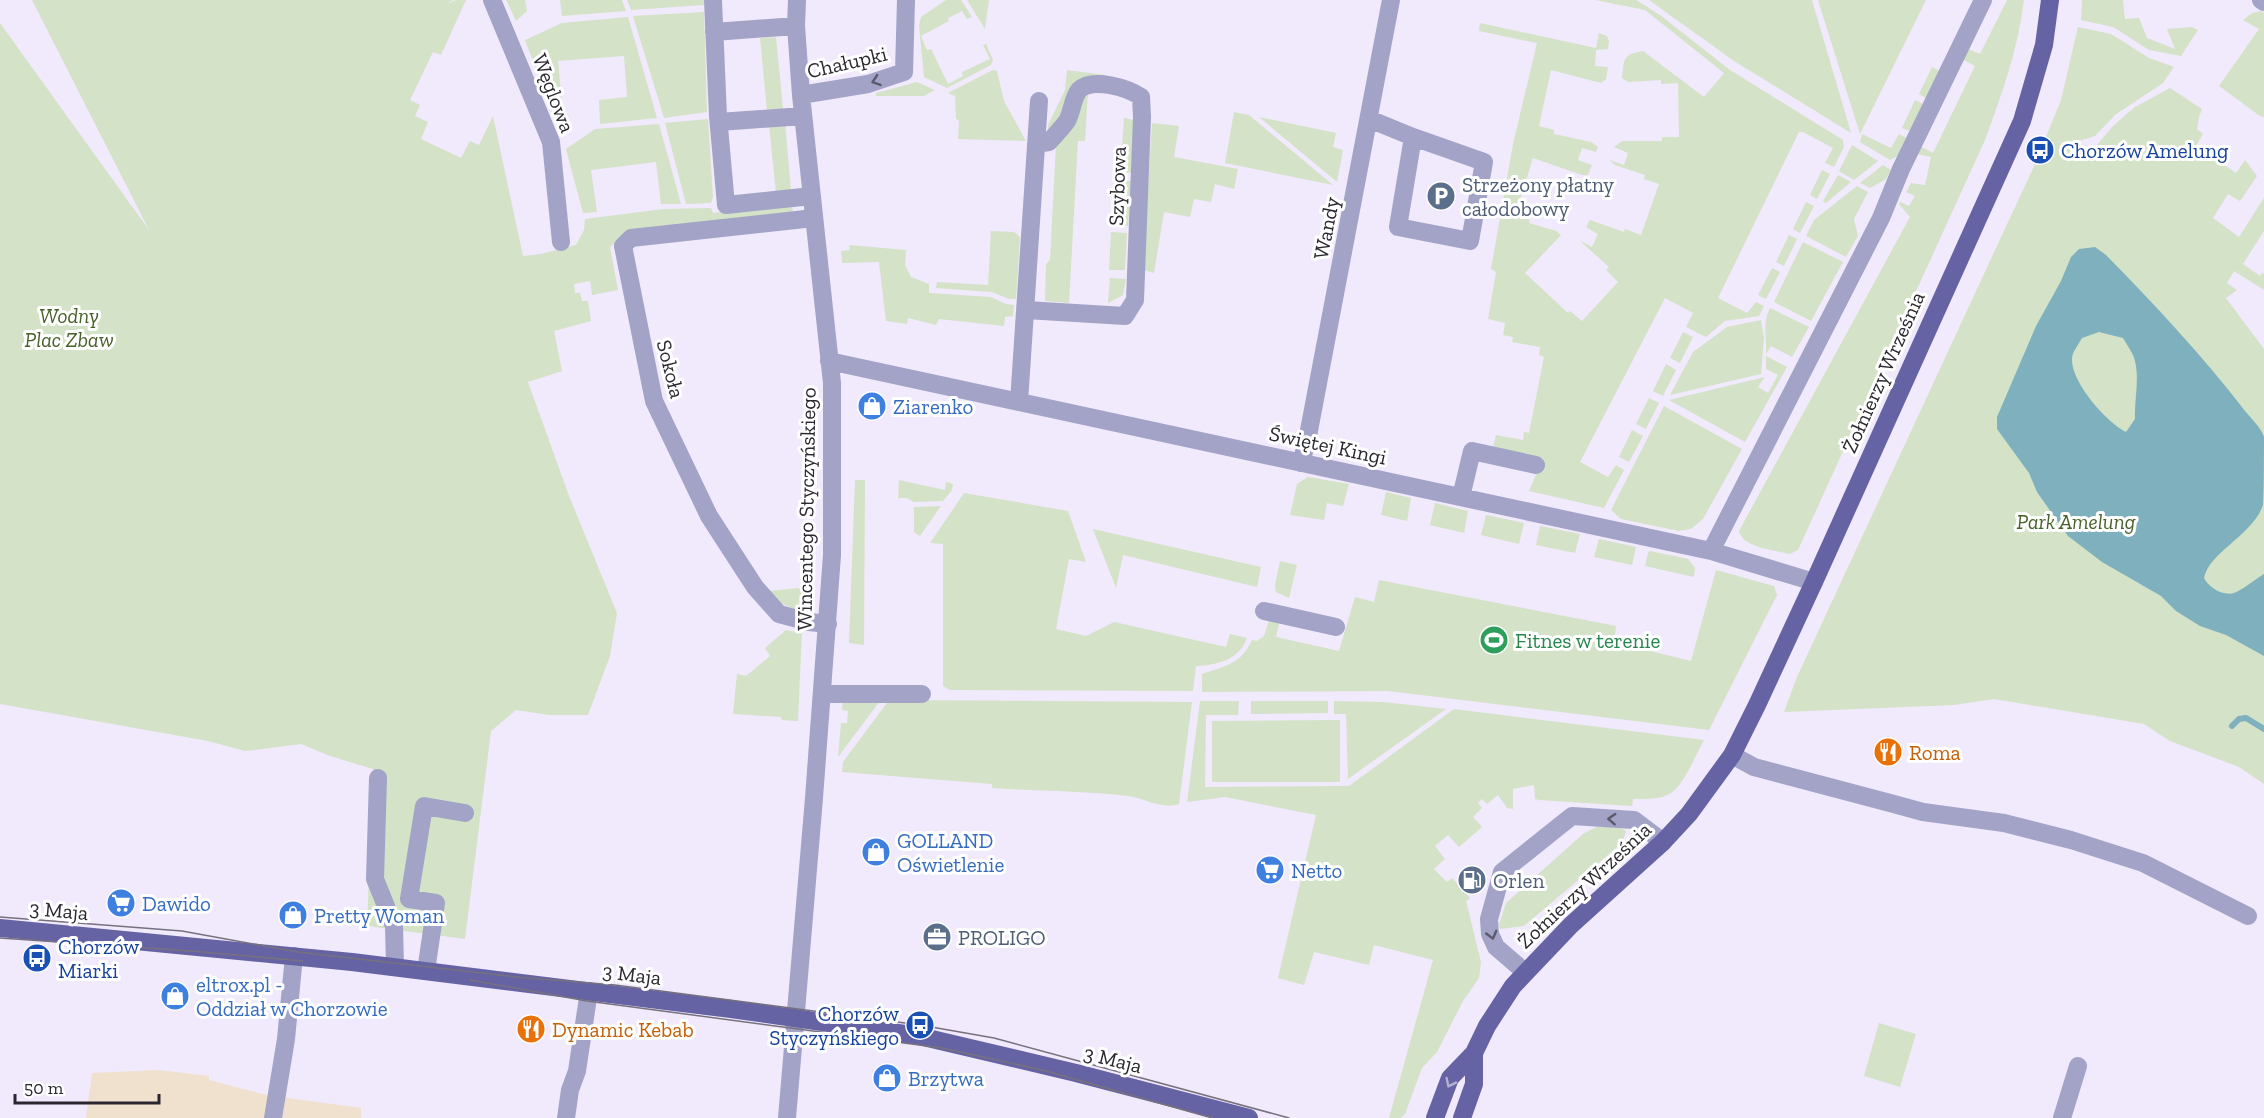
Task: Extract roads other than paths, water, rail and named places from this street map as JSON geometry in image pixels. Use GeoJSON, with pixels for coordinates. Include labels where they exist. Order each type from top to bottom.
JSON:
{"type":"FeatureCollection","features":[{"type":"Feature","properties":{"kind":"main road","name":"Żołnierzy Września"},"geometry":{"type":"LineString","coordinates":[[1436,1118],[1450,1078],[1474,1053],[1499,1006],[1525,972],[1571,925],[1664,842],[1689,814],[1732,754],[1814,582],[2022,121],[2044,45],[2050,0]]}},
{"type":"Feature","properties":{"kind":"main road","name":"3 Maja"},"geometry":{"type":"LineString","coordinates":[[0,928],[395,967],[919,1036],[1076,1072],[1249,1118]]}},
{"type":"Feature","properties":{"kind":"main road","name":"Żołnierzy Września"},"geometry":{"type":"LineString","coordinates":[[1462,1118],[1474,1084],[1474,1053]]}},
{"type":"Feature","properties":{"kind":"street","name":"Węglowa"},"geometry":{"type":"LineString","coordinates":[[492,0],[551,142],[561,242]]}},
{"type":"Feature","properties":{"kind":"street"},"geometry":{"type":"LineString","coordinates":[[713,0],[718,122],[726,205],[812,196]]}},
{"type":"Feature","properties":{"kind":"street","name":"Wincentego Styczyńskiego"},"geometry":{"type":"LineString","coordinates":[[787,1118],[823,694],[832,555],[830,361],[801,96],[796,26],[797,0]]}},
{"type":"Feature","properties":{"kind":"street","name":"Chałupki"},"geometry":{"type":"LineString","coordinates":[[801,96],[868,84],[904,72],[906,0]]}},
{"type":"Feature","properties":{"kind":"street","name":"Wandy"},"geometry":{"type":"LineString","coordinates":[[1301,463],[1370,119],[1391,0]]}},
{"type":"Feature","properties":{"kind":"street"},"geometry":{"type":"LineString","coordinates":[[1711,551],[1881,218],[1905,160],[1983,0]]}},
{"type":"Feature","properties":{"kind":"street"},"geometry":{"type":"LineString","coordinates":[[714,32],[796,26]]}},
{"type":"Feature","properties":{"kind":"street","name":"Szybowa"},"geometry":{"type":"LineString","coordinates":[[1026,310],[1125,316],[1135,300],[1141,97],[1131,90],[1108,85],[1089,85],[1079,91],[1067,121],[1049,142],[1036,144]]}},
{"type":"Feature","properties":{"kind":"street"},"geometry":{"type":"LineString","coordinates":[[1019,402],[1040,101]]}},
{"type":"Feature","properties":{"kind":"street"},"geometry":{"type":"LineString","coordinates":[[718,122],[803,116]]}},
{"type":"Feature","properties":{"kind":"street"},"geometry":{"type":"LineString","coordinates":[[1370,119],[1484,162],[1470,241],[1398,227],[1413,137]]}},
{"type":"Feature","properties":{"kind":"street","name":"Sokoła"},"geometry":{"type":"LineString","coordinates":[[814,218],[631,238],[623,246],[654,401],[709,516],[755,587],[779,614],[809,622],[828,624]]}},
{"type":"Feature","properties":{"kind":"street","name":"Świętej Kingi"},"geometry":{"type":"LineString","coordinates":[[830,361],[1711,551],[1814,582]]}},
{"type":"Feature","properties":{"kind":"street"},"geometry":{"type":"LineString","coordinates":[[1461,497],[1472,451],[1536,465]]}},
{"type":"Feature","properties":{"kind":"street"},"geometry":{"type":"LineString","coordinates":[[1264,611],[1336,627]]}},
{"type":"Feature","properties":{"kind":"street"},"geometry":{"type":"LineString","coordinates":[[823,694],[922,694]]}},
{"type":"Feature","properties":{"kind":"street"},"geometry":{"type":"LineString","coordinates":[[1732,754],[1754,767],[1923,812],[2004,823],[2071,840],[2143,863],[2248,916]]}},
{"type":"Feature","properties":{"kind":"street"},"geometry":{"type":"LineString","coordinates":[[378,778],[375,879],[394,926],[395,967]]}},
{"type":"Feature","properties":{"kind":"street"},"geometry":{"type":"LineString","coordinates":[[426,971],[436,903],[410,899],[424,806],[465,813]]}},
{"type":"Feature","properties":{"kind":"street"},"geometry":{"type":"LineString","coordinates":[[1525,972],[1496,947],[1490,934],[1489,919],[1502,872],[1572,816],[1634,820],[1664,842]]}},
{"type":"Feature","properties":{"kind":"street"},"geometry":{"type":"LineString","coordinates":[[273,1118],[286,1040],[294,956]]}},
{"type":"Feature","properties":{"kind":"street"},"geometry":{"type":"LineString","coordinates":[[566,1118],[570,1090],[577,1071],[589,991]]}},
{"type":"Feature","properties":{"kind":"street"},"geometry":{"type":"LineString","coordinates":[[2062,1118],[2078,1066]]}},
{"type":"Feature","properties":{"kind":"water"},"geometry":{"type":"Polygon","coordinates":[[[2095,247],[2106,255],[2195,351],[2263,434],[2263,505],[2258,516],[2250,525],[2214,560],[2204,578],[2217,590],[2230,594],[2241,590],[2264,574],[2264,656],[2226,635],[2200,626],[2176,611],[2161,596],[2102,562],[2068,536],[2037,492],[2029,473],[1997,429],[1997,417],[2036,326],[2061,281],[2071,257],[2079,249],[2095,247]],[[2099,332],[2082,338],[2072,359],[2077,379],[2092,401],[2109,420],[2126,432],[2135,419],[2137,378],[2133,355],[2123,338],[2099,332]]]}},
{"type":"Feature","properties":{"kind":"waterway"},"geometry":{"type":"LineString","coordinates":[[2232,726],[2239,719],[2246,718],[2264,729]]}},
{"type":"Feature","properties":{"kind":"tram line"},"geometry":{"type":"LineString","coordinates":[[0,917],[182,931],[298,952],[516,977],[615,985],[920,1025],[994,1038],[1289,1118]]}},
{"type":"Feature","properties":{"kind":"tram line"},"geometry":{"type":"LineString","coordinates":[[0,938],[303,961]]}},
{"type":"Feature","properties":{"kind":"tram line"},"geometry":{"type":"LineString","coordinates":[[470,980],[587,1001],[942,1048],[1046,1071],[1212,1118]]}},
{"type":"Feature","properties":{"kind":"place","name":"Chorzów Amelung"},"geometry":{"type":"Point","coordinates":[2040,150]}},
{"type":"Feature","properties":{"kind":"place","name":"Strzeżony płatny całodobowy"},"geometry":{"type":"Point","coordinates":[1441,196]}},
{"type":"Feature","properties":{"kind":"place","name":"Ziarenko"},"geometry":{"type":"Point","coordinates":[872,406]}},
{"type":"Feature","properties":{"kind":"place","name":"Fitnes w terenie"},"geometry":{"type":"Point","coordinates":[1494,640]}},
{"type":"Feature","properties":{"kind":"place","name":"Roma"},"geometry":{"type":"Point","coordinates":[1888,752]}},
{"type":"Feature","properties":{"kind":"place","name":"GOLLAND Oświetlenie"},"geometry":{"type":"Point","coordinates":[876,852]}},
{"type":"Feature","properties":{"kind":"place","name":"Netto"},"geometry":{"type":"Point","coordinates":[1270,870]}},
{"type":"Feature","properties":{"kind":"place","name":"Orlen"},"geometry":{"type":"Point","coordinates":[1472,880]}},
{"type":"Feature","properties":{"kind":"place","name":"Dawido"},"geometry":{"type":"Point","coordinates":[121,903]}},
{"type":"Feature","properties":{"kind":"place","name":"Pretty Woman"},"geometry":{"type":"Point","coordinates":[293,915]}},
{"type":"Feature","properties":{"kind":"place","name":"PROLIGO"},"geometry":{"type":"Point","coordinates":[937,937]}},
{"type":"Feature","properties":{"kind":"place","name":"Chorzów Miarki"},"geometry":{"type":"Point","coordinates":[37,958]}},
{"type":"Feature","properties":{"kind":"place","name":"eltrox.pl - Oddział w Chorzowie"},"geometry":{"type":"Point","coordinates":[175,996]}},
{"type":"Feature","properties":{"kind":"place","name":"Chorzów Styczyńskiego"},"geometry":{"type":"Point","coordinates":[920,1025]}},
{"type":"Feature","properties":{"kind":"place","name":"Dynamic Kebab"},"geometry":{"type":"Point","coordinates":[531,1029]}},
{"type":"Feature","properties":{"kind":"place","name":"Brzytwa"},"geometry":{"type":"Point","coordinates":[887,1078]}},
{"type":"Feature","properties":{"kind":"park label","name":"Wodny Plac Zbaw"},"geometry":{"type":"Point","coordinates":[69,327]}},
{"type":"Feature","properties":{"kind":"park label","name":"Park Amelung"},"geometry":{"type":"Point","coordinates":[2076,521]}}]}
